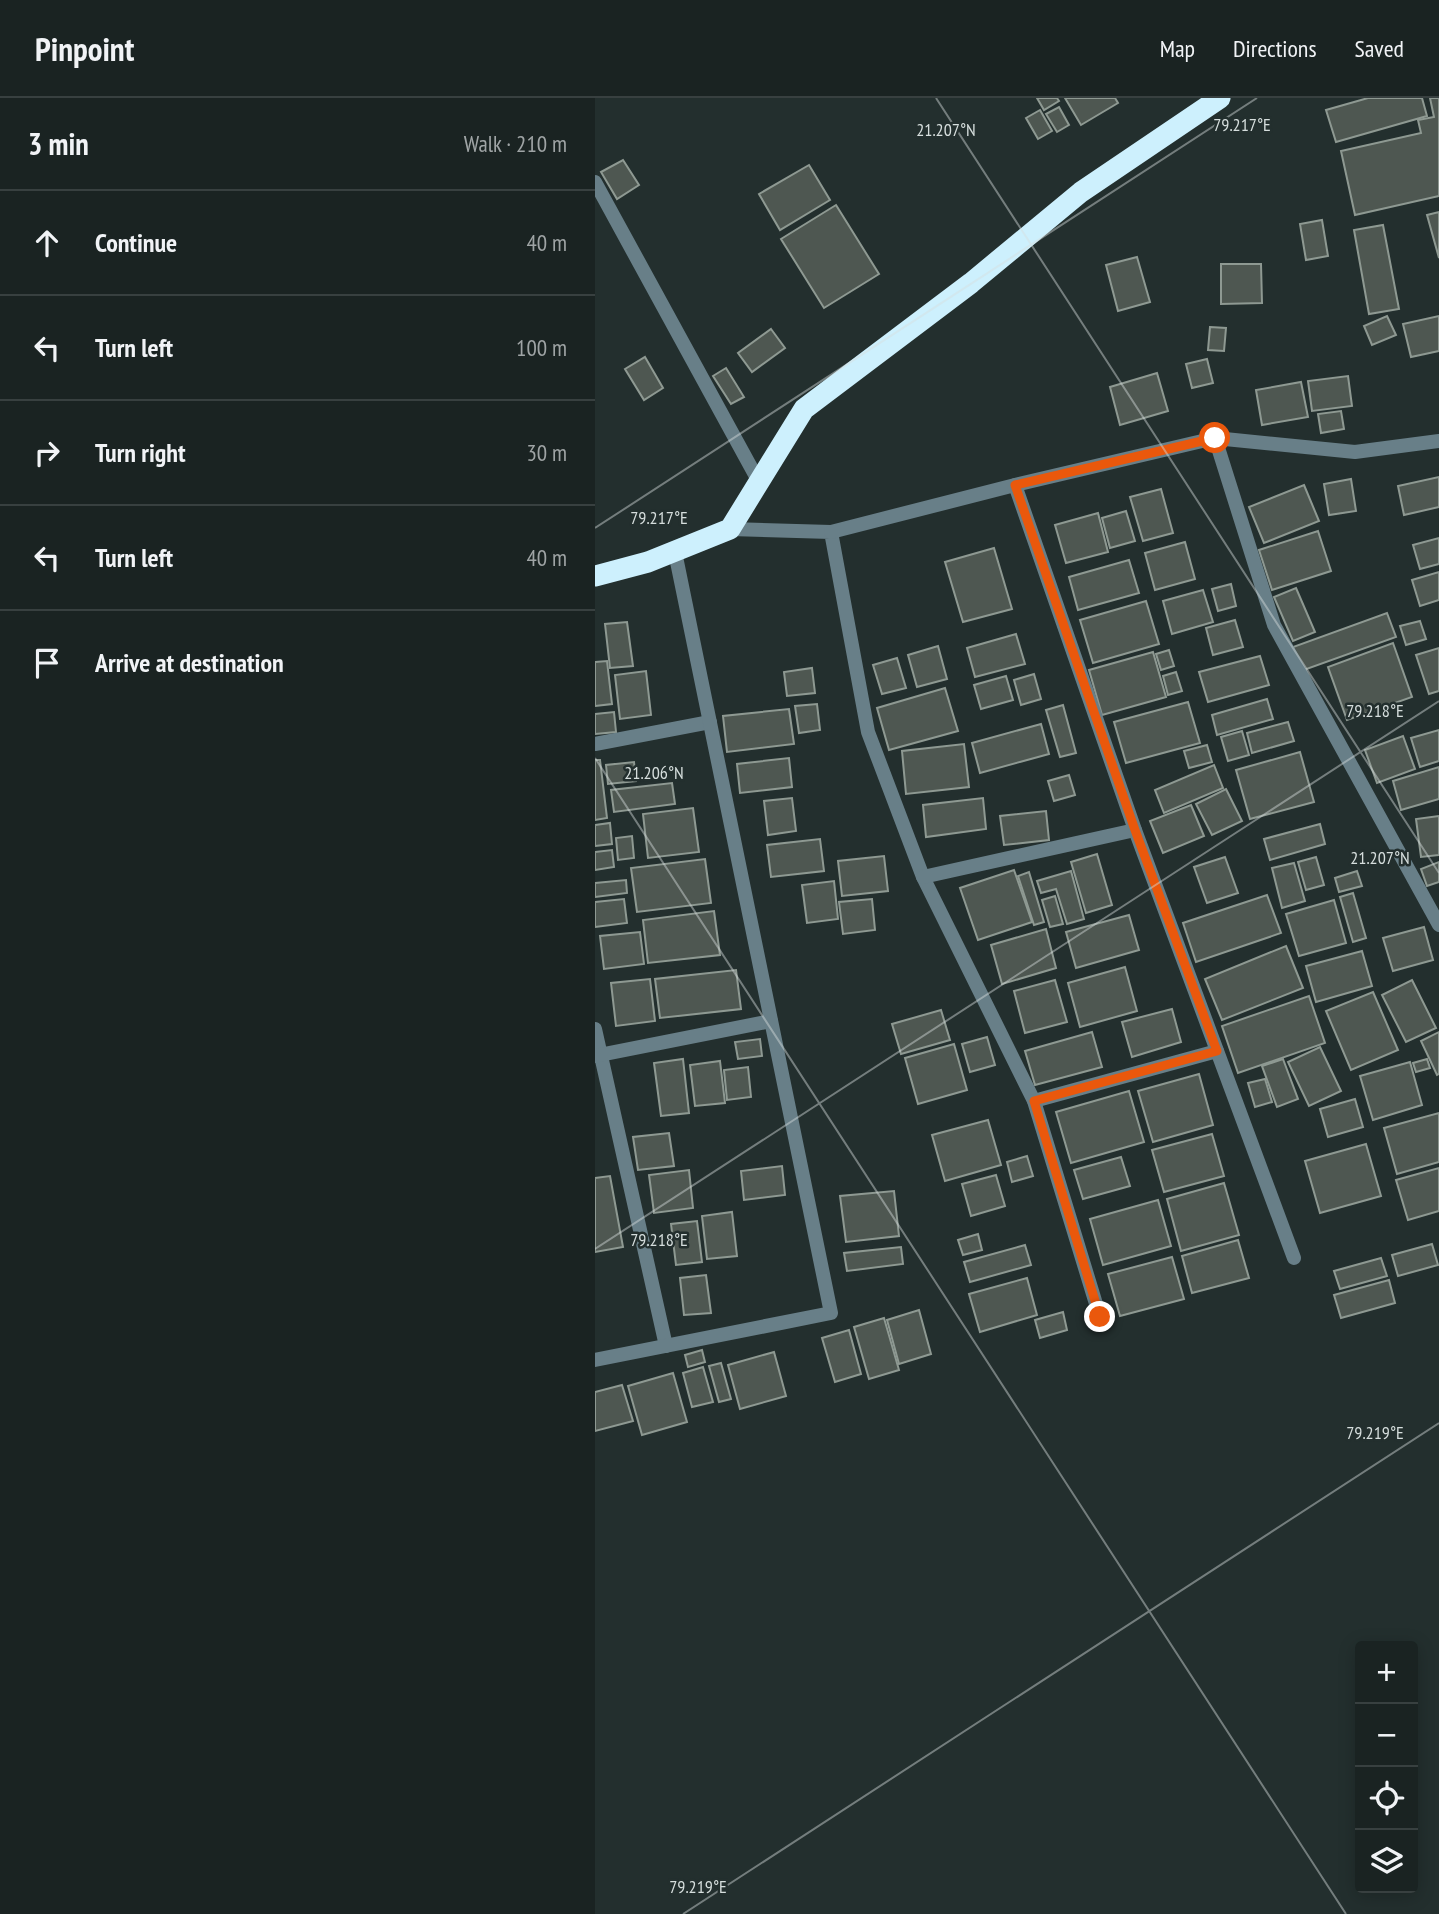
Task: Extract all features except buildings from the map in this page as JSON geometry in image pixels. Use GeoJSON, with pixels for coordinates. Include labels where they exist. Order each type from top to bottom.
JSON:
{"type":"FeatureCollection","features":[{"type":"Feature","properties":{"kind":"highway"},"geometry":{"type":"LineString","coordinates":[[595,576],[648,562],[730,529],[804,409],[971,284],[1081,192],[1220,98]]}},
{"type":"Feature","properties":{"kind":"street"},"geometry":{"type":"LineString","coordinates":[[595,182],[759,482]]}},
{"type":"Feature","properties":{"kind":"street"},"geometry":{"type":"LineString","coordinates":[[1215,438],[1274,625],[1439,925]]}},
{"type":"Feature","properties":{"kind":"street"},"geometry":{"type":"LineString","coordinates":[[730,529],[831,533],[1015,485],[1215,438],[1355,452],[1439,441]]}},
{"type":"Feature","properties":{"kind":"street"},"geometry":{"type":"LineString","coordinates":[[1015,485],[1135,830],[1293,1258]]}},
{"type":"Feature","properties":{"kind":"street"},"geometry":{"type":"LineString","coordinates":[[831,533],[868,732],[923,877],[1034,1101],[1100,1317]]}},
{"type":"Feature","properties":{"kind":"street"},"geometry":{"type":"LineString","coordinates":[[595,1360],[831,1313],[675,552]]}},
{"type":"Feature","properties":{"kind":"street"},"geometry":{"type":"LineString","coordinates":[[595,744],[710,722]]}},
{"type":"Feature","properties":{"kind":"street"},"geometry":{"type":"LineString","coordinates":[[923,877],[1135,830]]}},
{"type":"Feature","properties":{"kind":"street"},"geometry":{"type":"LineString","coordinates":[[598,1056],[771,1021]]}},
{"type":"Feature","properties":{"kind":"street"},"geometry":{"type":"LineString","coordinates":[[595,1029],[598,1056],[666,1346]]}},
{"type":"Feature","properties":{"kind":"street"},"geometry":{"type":"LineString","coordinates":[[1034,1101],[1217,1051]]}},
{"type":"Feature","properties":{"kind":"route"},"geometry":{"type":"LineString","coordinates":[[1100,1317],[1034,1101],[1217,1051],[1135,830],[1015,485],[1215,438]]}}]}
